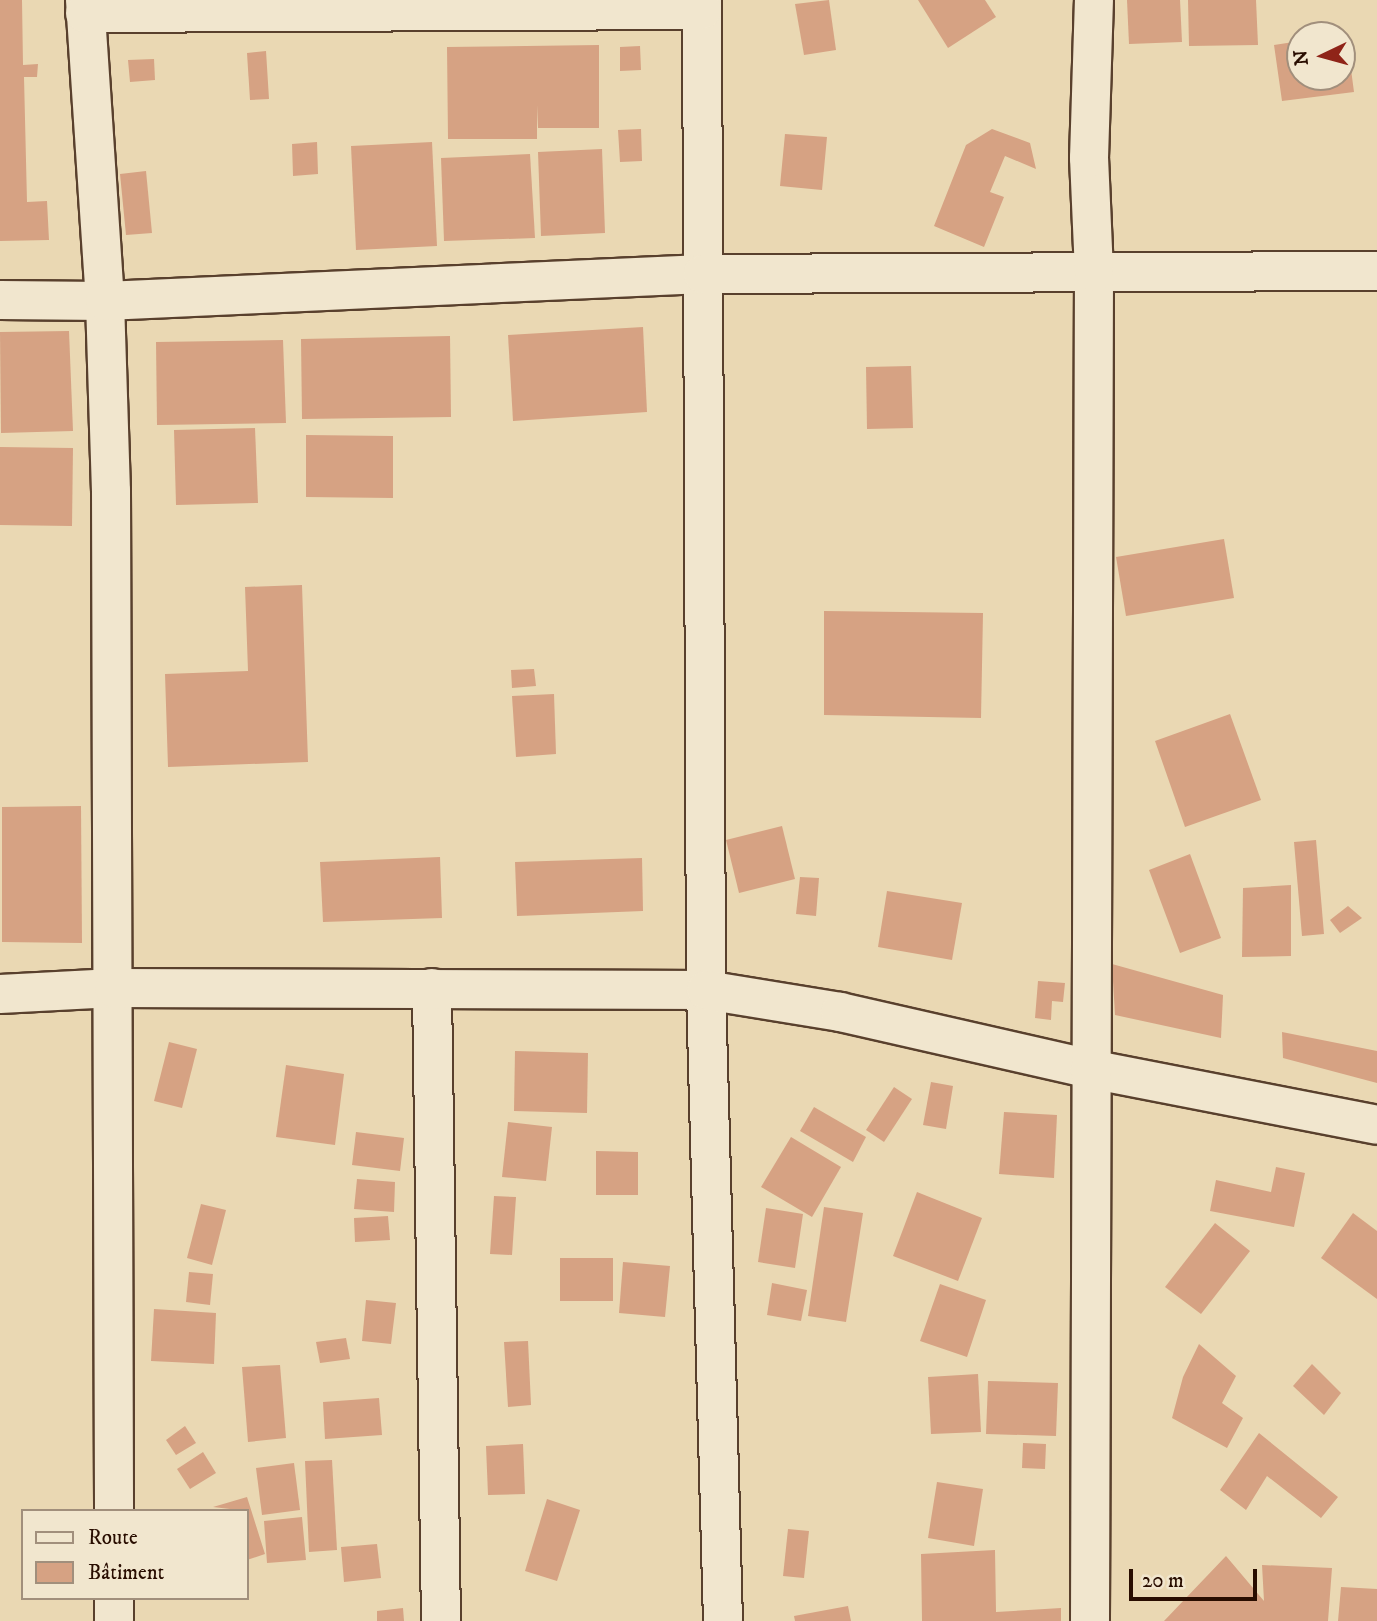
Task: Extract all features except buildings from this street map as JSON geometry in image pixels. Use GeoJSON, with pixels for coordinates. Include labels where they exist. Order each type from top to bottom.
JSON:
{"type":"FeatureCollection","features":[{"type":"Feature","properties":{"kind":"street"},"geometry":{"type":"LineString","coordinates":[[1090,1621],[1094,272],[1089,158],[1094,0]]}},
{"type":"Feature","properties":{"kind":"street"},"geometry":{"type":"LineString","coordinates":[[114,1509],[111,491],[104,301],[85,6],[702,5],[706,990],[723,1621]]}},
{"type":"Feature","properties":{"kind":"street"},"geometry":{"type":"LineString","coordinates":[[0,300],[104,301],[703,274],[1377,271]]}},
{"type":"Feature","properties":{"kind":"street"},"geometry":{"type":"LineString","coordinates":[[0,994],[114,988],[706,990],[840,1012],[1090,1069],[1377,1125]]}},
{"type":"Feature","properties":{"kind":"street"},"geometry":{"type":"LineString","coordinates":[[432,988],[440,1621]]}},
{"type":"Feature","properties":{"kind":"street"},"geometry":{"type":"LineString","coordinates":[[114,1600],[114,1621]]}}]}
